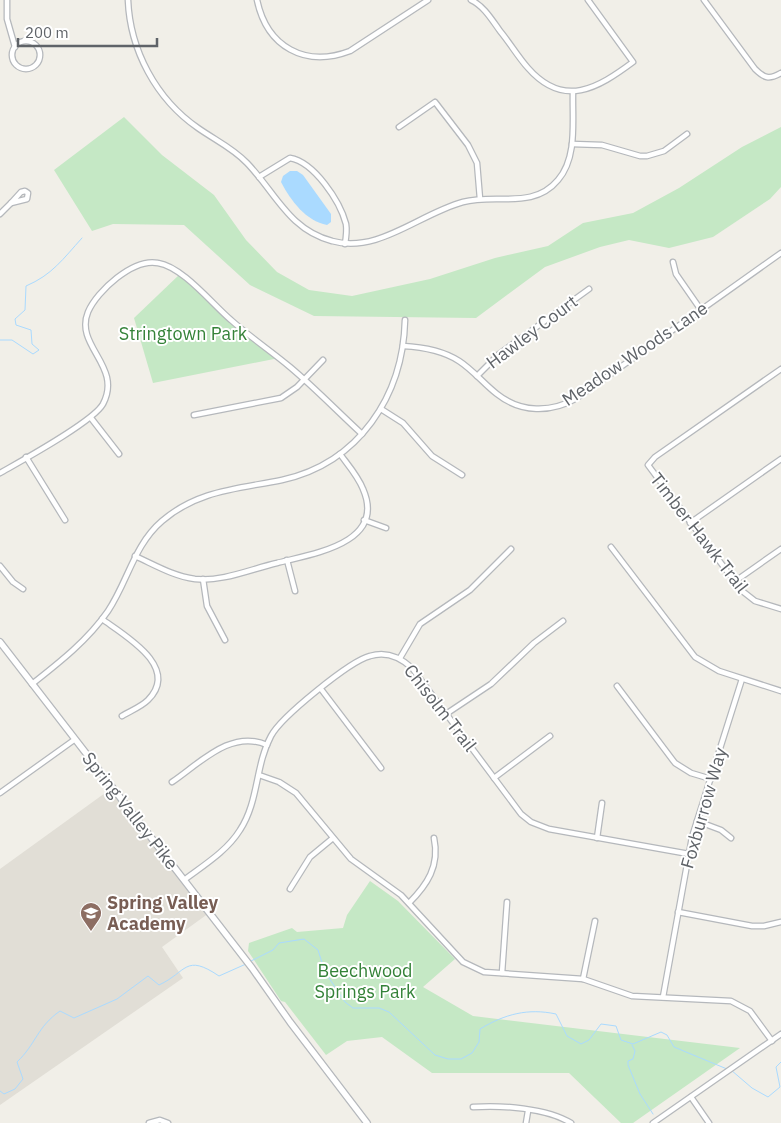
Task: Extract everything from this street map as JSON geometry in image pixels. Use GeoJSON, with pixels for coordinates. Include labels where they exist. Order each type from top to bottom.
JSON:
{"type":"FeatureCollection","features":[{"type":"Feature","properties":{"kind":"street"},"geometry":{"type":"LineString","coordinates":[[7,0],[7,19],[15,47],[13,60],[19,66],[27,69],[38,62],[40,53],[36,45],[27,41],[15,47]]}},
{"type":"Feature","properties":{"kind":"street"},"geometry":{"type":"LineString","coordinates":[[128,0],[132,35],[140,58],[152,79],[180,114],[236,152],[259,177],[283,210],[297,224],[330,241],[360,244],[378,240],[442,208],[480,199],[532,198],[548,190],[562,175],[572,144],[573,92]]}},
{"type":"Feature","properties":{"kind":"street"},"geometry":{"type":"LineString","coordinates":[[257,0],[260,16],[275,38],[301,55],[321,58],[350,52],[428,0]]}},
{"type":"Feature","properties":{"kind":"street"},"geometry":{"type":"LineString","coordinates":[[471,0],[485,10],[537,77],[551,86],[573,92],[590,89],[633,62],[588,0]]}},
{"type":"Feature","properties":{"kind":"street"},"geometry":{"type":"LineString","coordinates":[[704,0],[754,70],[764,78],[781,74]]}},
{"type":"Feature","properties":{"kind":"street"},"geometry":{"type":"LineString","coordinates":[[399,127],[435,102],[468,145],[477,163],[480,199]]}},
{"type":"Feature","properties":{"kind":"street"},"geometry":{"type":"LineString","coordinates":[[572,144],[602,145],[640,156],[647,156],[664,151],[687,134]]}},
{"type":"Feature","properties":{"kind":"street"},"geometry":{"type":"LineString","coordinates":[[259,177],[290,158],[306,163],[340,208],[346,226],[346,244]]}},
{"type":"Feature","properties":{"kind":"street"},"geometry":{"type":"LineString","coordinates":[[0,214],[10,203]]}},
{"type":"Feature","properties":{"kind":"street","name":"Meadow Woods Lane"},"geometry":{"type":"LineString","coordinates":[[403,346],[444,353],[458,360],[496,393],[514,404],[532,409],[556,408],[577,398],[781,253]]}},
{"type":"Feature","properties":{"kind":"street"},"geometry":{"type":"LineString","coordinates":[[0,473],[91,418],[104,403],[108,383],[105,369],[86,333],[87,315],[97,299],[126,270],[143,263],[156,262],[176,270],[232,321],[304,379],[362,434]]}},
{"type":"Feature","properties":{"kind":"street"},"geometry":{"type":"LineString","coordinates":[[673,262],[676,274],[701,310]]}},
{"type":"Feature","properties":{"kind":"street","name":"Hawley Court"},"geometry":{"type":"LineString","coordinates":[[477,376],[499,354],[589,289]]}},
{"type":"Feature","properties":{"kind":"street"},"geometry":{"type":"LineString","coordinates":[[32,684],[74,650],[102,618],[114,600],[135,556],[154,528],[169,515],[187,505],[224,490],[295,477],[319,467],[340,454],[362,434],[381,408],[398,373],[405,320]]}},
{"type":"Feature","properties":{"kind":"street"},"geometry":{"type":"LineString","coordinates":[[194,416],[281,398],[293,391],[323,360]]}},
{"type":"Feature","properties":{"kind":"street","name":"Timber Hawk Trail"},"geometry":{"type":"LineString","coordinates":[[781,369],[648,464],[734,582],[750,598],[781,609]]}},
{"type":"Feature","properties":{"kind":"street"},"geometry":{"type":"LineString","coordinates":[[381,408],[403,423],[432,456],[462,475]]}},
{"type":"Feature","properties":{"kind":"street"},"geometry":{"type":"LineString","coordinates":[[91,418],[119,454]]}},
{"type":"Feature","properties":{"kind":"street"},"geometry":{"type":"LineString","coordinates":[[135,556],[176,574],[203,579],[287,560],[343,544],[358,531],[364,520],[366,507],[364,492],[340,454]]}},
{"type":"Feature","properties":{"kind":"street"},"geometry":{"type":"LineString","coordinates":[[26,457],[65,520]]}},
{"type":"Feature","properties":{"kind":"street"},"geometry":{"type":"LineString","coordinates":[[690,523],[781,459]]}},
{"type":"Feature","properties":{"kind":"street"},"geometry":{"type":"LineString","coordinates":[[364,520],[386,528]]}},
{"type":"Feature","properties":{"kind":"street"},"geometry":{"type":"LineString","coordinates":[[611,547],[695,657],[712,668],[781,691]]}},
{"type":"Feature","properties":{"kind":"street"},"geometry":{"type":"LineString","coordinates":[[400,658],[420,624],[470,590],[512,549]]}},
{"type":"Feature","properties":{"kind":"street"},"geometry":{"type":"LineString","coordinates":[[734,582],[781,549]]}},
{"type":"Feature","properties":{"kind":"street"},"geometry":{"type":"LineString","coordinates":[[287,560],[295,591]]}},
{"type":"Feature","properties":{"kind":"street"},"geometry":{"type":"LineString","coordinates":[[0,566],[13,582],[24,589]]}},
{"type":"Feature","properties":{"kind":"street"},"geometry":{"type":"LineString","coordinates":[[203,579],[207,606],[225,640]]}},
{"type":"Feature","properties":{"kind":"street"},"geometry":{"type":"LineString","coordinates":[[102,618],[148,654],[157,670],[156,686],[152,695],[145,703],[122,716]]}},
{"type":"Feature","properties":{"kind":"street"},"geometry":{"type":"LineString","coordinates":[[446,714],[491,684],[534,643],[564,621]]}},
{"type":"Feature","properties":{"kind":"street","name":"Spring Valley Pike"},"geometry":{"type":"LineString","coordinates":[[0,642],[74,740],[255,971],[290,1022],[365,1122]]}},
{"type":"Feature","properties":{"kind":"street","name":"Chisolm Trail"},"geometry":{"type":"LineString","coordinates":[[184,880],[221,852],[240,830],[251,809],[267,745],[275,729],[285,717],[362,658],[381,654],[400,658],[412,668],[521,814],[531,822],[549,829],[689,854]]}},
{"type":"Feature","properties":{"kind":"street","name":"Foxburrow Way"},"geometry":{"type":"LineString","coordinates":[[663,997],[689,854],[697,821],[742,679]]}},
{"type":"Feature","properties":{"kind":"street"},"geometry":{"type":"LineString","coordinates":[[617,686],[675,763],[685,770],[711,779]]}},
{"type":"Feature","properties":{"kind":"street"},"geometry":{"type":"LineString","coordinates":[[321,689],[381,768]]}},
{"type":"Feature","properties":{"kind":"street"},"geometry":{"type":"LineString","coordinates":[[494,778],[550,736]]}},
{"type":"Feature","properties":{"kind":"street"},"geometry":{"type":"LineString","coordinates":[[0,793],[74,740]]}},
{"type":"Feature","properties":{"kind":"street"},"geometry":{"type":"LineString","coordinates":[[172,782],[229,743],[248,740],[267,745]]}},
{"type":"Feature","properties":{"kind":"street"},"geometry":{"type":"LineString","coordinates":[[259,775],[279,782],[296,793],[351,859],[409,903],[463,962],[477,970],[583,979],[626,995],[724,1000],[738,1003],[750,1011],[772,1040]]}},
{"type":"Feature","properties":{"kind":"street"},"geometry":{"type":"LineString","coordinates":[[597,838],[602,803]]}},
{"type":"Feature","properties":{"kind":"street"},"geometry":{"type":"LineString","coordinates":[[697,821],[721,830],[731,838]]}},
{"type":"Feature","properties":{"kind":"street"},"geometry":{"type":"LineString","coordinates":[[290,890],[310,857],[333,838]]}},
{"type":"Feature","properties":{"kind":"street"},"geometry":{"type":"LineString","coordinates":[[409,903],[425,887],[430,877],[436,852],[434,838]]}},
{"type":"Feature","properties":{"kind":"street"},"geometry":{"type":"LineString","coordinates":[[502,973],[507,902]]}},
{"type":"Feature","properties":{"kind":"street"},"geometry":{"type":"LineString","coordinates":[[678,912],[752,926],[764,926],[781,922]]}},
{"type":"Feature","properties":{"kind":"street"},"geometry":{"type":"LineString","coordinates":[[583,979],[595,921]]}},
{"type":"Feature","properties":{"kind":"street"},"geometry":{"type":"LineString","coordinates":[[653,1123],[781,1034]]}},
{"type":"Feature","properties":{"kind":"street"},"geometry":{"type":"LineString","coordinates":[[691,1097],[709,1123]]}},
{"type":"Feature","properties":{"kind":"street"},"geometry":{"type":"LineString","coordinates":[[473,1107],[493,1106],[551,1114],[571,1123]]}},
{"type":"Feature","properties":{"kind":"street"},"geometry":{"type":"LineString","coordinates":[[526,1123],[528,1111]]}},
{"type":"Feature","properties":{"kind":"street"},"geometry":{"type":"LineString","coordinates":[[149,1123],[160,1120],[168,1123]]}},
{"type":"Feature","properties":{"kind":"shaded area","name":"Spring Valley Academy"},"geometry":{"type":"Polygon","coordinates":[[[112,788],[209,913],[162,947],[183,978],[0,1105],[0,869],[112,788]]]}},
{"type":"Feature","properties":{"kind":"green space"},"geometry":{"type":"Polygon","coordinates":[[[124,117],[162,155],[214,195],[246,240],[277,272],[309,290],[352,296],[430,279],[495,258],[548,246],[583,223],[633,213],[679,188],[742,147],[781,127],[781,187],[770,199],[713,237],[669,248],[629,240],[600,247],[545,267],[476,318],[314,316],[250,285],[184,225],[113,224],[92,231],[54,170],[124,117]]]}},
{"type":"Feature","properties":{"kind":"green space","name":"Stringtown Park"},"geometry":{"type":"Polygon","coordinates":[[[180,274],[279,358],[153,383],[134,318],[180,274]]]}},
{"type":"Feature","properties":{"kind":"green space","name":"Beechwood Springs Park"},"geometry":{"type":"Polygon","coordinates":[[[370,881],[398,901],[455,959],[423,987],[473,1016],[740,1048],[633,1123],[621,1123],[569,1073],[432,1073],[382,1037],[347,1041],[326,1055],[285,1002],[281,1001],[248,951],[249,943],[292,928],[297,932],[343,928],[347,915],[370,881]]]}},
{"type":"Feature","properties":{"kind":"water"},"geometry":{"type":"Polygon","coordinates":[[[290,171],[297,171],[303,175],[331,214],[331,222],[327,225],[319,223],[306,215],[289,196],[281,182],[283,176],[290,171]]]}},
{"type":"Feature","properties":{"kind":"waterway"},"geometry":{"type":"LineString","coordinates":[[0,340],[12,340],[33,354],[39,350],[32,344],[31,330],[16,325],[15,319],[25,310],[26,286],[50,272],[82,238]]}},
{"type":"Feature","properties":{"kind":"waterway"},"geometry":{"type":"LineString","coordinates":[[249,962],[273,950],[279,943],[304,939],[318,950],[325,972],[345,1002],[353,1008],[379,1008],[389,1012],[435,1055],[448,1059],[461,1059],[472,1053],[479,1042],[480,1029],[498,1019],[526,1012],[546,1012],[556,1014],[567,1036],[581,1044],[589,1040],[601,1024],[616,1026],[621,1040],[633,1044],[661,1032],[667,1035],[674,1047],[727,1069]]}},
{"type":"Feature","properties":{"kind":"waterway"},"geometry":{"type":"LineString","coordinates":[[0,1091],[4,1094],[15,1089],[23,1079],[17,1062],[46,1023],[60,1011],[74,1018],[117,999],[148,976],[159,985],[192,965],[208,969],[219,976],[246,964]]}},
{"type":"Feature","properties":{"kind":"waterway"},"geometry":{"type":"LineString","coordinates":[[632,1045],[635,1051],[633,1059],[628,1061],[628,1065],[640,1094],[653,1114]]}},
{"type":"Feature","properties":{"kind":"waterway"},"geometry":{"type":"LineString","coordinates":[[731,1070],[752,1088],[768,1097],[780,1087],[776,1067],[781,1062]]}},
{"type":"Feature","properties":{"kind":"place","name":"Spring Valley Academy"},"geometry":{"type":"Point","coordinates":[91,932]}}]}
